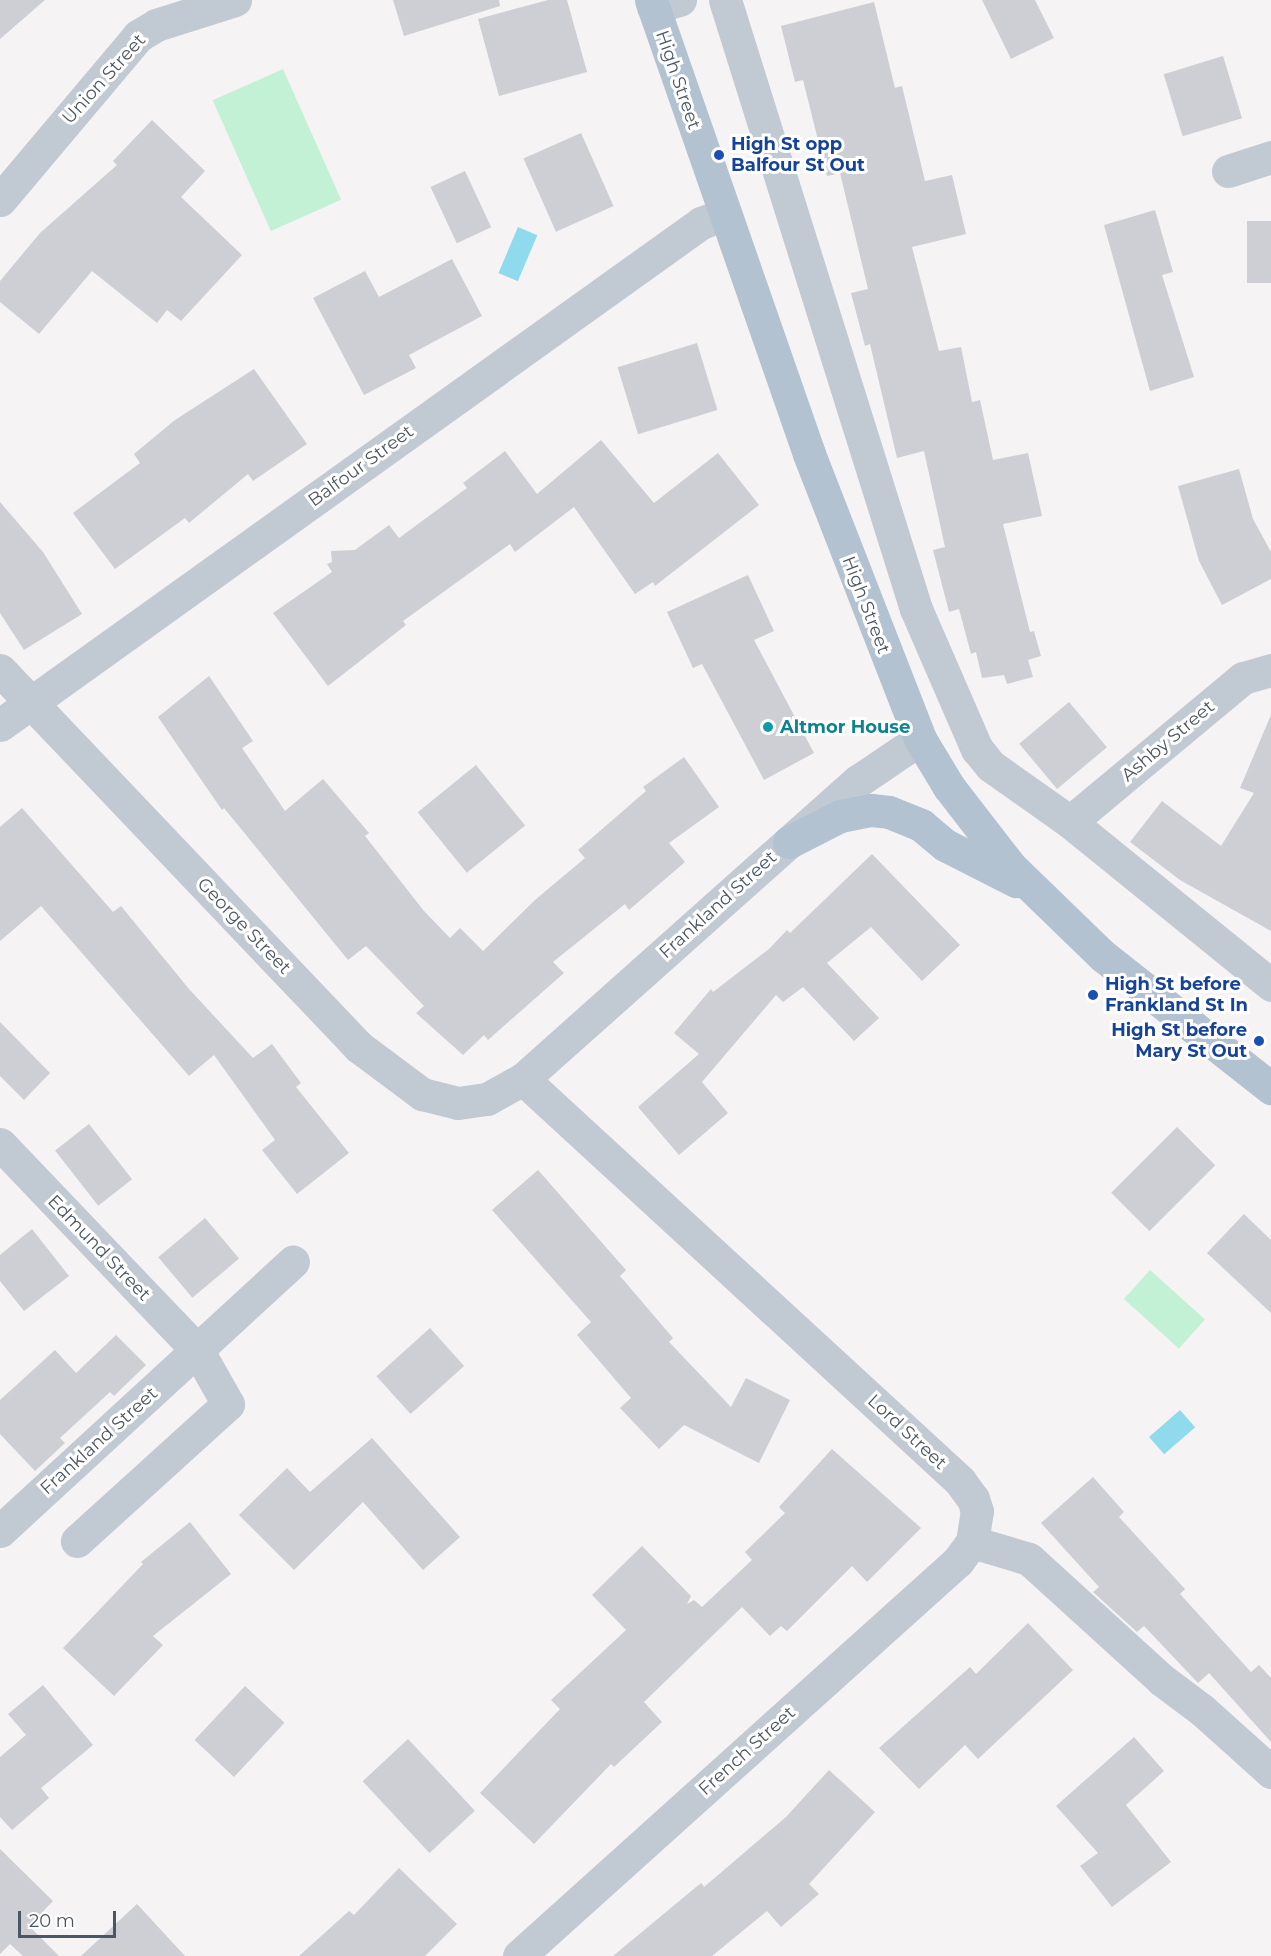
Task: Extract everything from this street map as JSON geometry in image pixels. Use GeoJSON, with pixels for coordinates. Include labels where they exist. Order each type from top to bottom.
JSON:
{"type":"FeatureCollection","features":[{"type":"Feature","properties":{"kind":"main road","name":"High Street"},"geometry":{"type":"LineString","coordinates":[[661,2],[724,214],[808,454],[920,739],[986,837],[1103,956],[1271,1088]]}},
{"type":"Feature","properties":{"kind":"main road"},"geometry":{"type":"LineString","coordinates":[[789,842],[840,816],[889,812],[921,825],[945,845],[1039,892]]}},
{"type":"Feature","properties":{"kind":"street","name":"Union Street"},"geometry":{"type":"LineString","coordinates":[[0,200],[138,36],[156,25],[236,0]]}},
{"type":"Feature","properties":{"kind":"street"},"geometry":{"type":"LineString","coordinates":[[725,0],[916,609],[965,727],[991,766],[1070,822],[1271,985]]}},
{"type":"Feature","properties":{"kind":"street"},"geometry":{"type":"LineString","coordinates":[[1228,171],[1271,157]]}},
{"type":"Feature","properties":{"kind":"street","name":"Balfour Street"},"geometry":{"type":"LineString","coordinates":[[0,724],[700,223],[724,214]]}},
{"type":"Feature","properties":{"kind":"street","name":"George Street"},"geometry":{"type":"LineString","coordinates":[[0,670],[359,1047],[401,1082],[441,1102],[458,1103],[487,1099],[523,1079]]}},
{"type":"Feature","properties":{"kind":"street","name":"Ashby Street"},"geometry":{"type":"LineString","coordinates":[[1070,822],[1243,678],[1271,670]]}},
{"type":"Feature","properties":{"kind":"street","name":"Frankland Street"},"geometry":{"type":"LineString","coordinates":[[523,1079],[858,781],[920,739]]}},
{"type":"Feature","properties":{"kind":"street","name":"Lord Street"},"geometry":{"type":"LineString","coordinates":[[523,1079],[960,1481],[974,1499],[977,1511],[972,1542]]}},
{"type":"Feature","properties":{"kind":"street","name":"Edmund Street"},"geometry":{"type":"LineString","coordinates":[[0,1144],[198,1351]]}},
{"type":"Feature","properties":{"kind":"street","name":"Frankland Street"},"geometry":{"type":"LineString","coordinates":[[0,1531],[293,1262]]}},
{"type":"Feature","properties":{"kind":"street"},"geometry":{"type":"LineString","coordinates":[[77,1541],[228,1404],[198,1351]]}},
{"type":"Feature","properties":{"kind":"street"},"geometry":{"type":"LineString","coordinates":[[972,1542],[1029,1559],[1271,1772]]}},
{"type":"Feature","properties":{"kind":"street","name":"French Street"},"geometry":{"type":"LineString","coordinates":[[519,1956],[949,1569],[972,1542]]}},
{"type":"Feature","properties":{"kind":"green space"},"geometry":{"type":"Polygon","coordinates":[[[283,69],[341,200],[271,231],[213,100],[283,69]]]}},
{"type":"Feature","properties":{"kind":"green space"},"geometry":{"type":"Polygon","coordinates":[[[1150,1270],[1205,1320],[1179,1348],[1124,1299],[1150,1270]]]}},
{"type":"Feature","properties":{"kind":"water"},"geometry":{"type":"Polygon","coordinates":[[[518,227],[537,235],[518,281],[498,273],[518,227]]]}},
{"type":"Feature","properties":{"kind":"water"},"geometry":{"type":"Polygon","coordinates":[[[1180,1410],[1195,1427],[1164,1454],[1149,1437],[1180,1410]]]}},
{"type":"Feature","properties":{"kind":"building"},"geometry":{"type":"Polygon","coordinates":[[[0,0],[45,0],[0,39],[0,0]]]}},
{"type":"Feature","properties":{"kind":"building"},"geometry":{"type":"Polygon","coordinates":[[[393,0],[499,0],[500,6],[404,36],[393,0]]]}},
{"type":"Feature","properties":{"kind":"building"},"geometry":{"type":"Polygon","coordinates":[[[548,0],[567,0],[587,72],[499,96],[478,19],[548,0]]]}},
{"type":"Feature","properties":{"kind":"building"},"geometry":{"type":"Polygon","coordinates":[[[982,0],[1035,0],[1054,38],[1011,59],[982,0]]]}},
{"type":"Feature","properties":{"kind":"building"},"geometry":{"type":"Polygon","coordinates":[[[874,2],[895,88],[902,86],[925,181],[952,175],[966,234],[912,247],[939,351],[961,347],[972,402],[980,400],[993,460],[1028,453],[1042,516],[1003,524],[1030,632],[1034,631],[1041,656],[1028,660],[1033,677],[1007,684],[1004,675],[982,678],[976,652],[971,654],[959,609],[949,612],[933,550],[945,547],[924,451],[897,458],[870,344],[865,346],[851,293],[868,289],[840,173],[827,176],[803,80],[795,82],[781,26],[874,2]]]}},
{"type":"Feature","properties":{"kind":"building"},"geometry":{"type":"Polygon","coordinates":[[[1223,56],[1242,118],[1183,136],[1164,74],[1223,56]]]}},
{"type":"Feature","properties":{"kind":"building"},"geometry":{"type":"Polygon","coordinates":[[[152,120],[205,171],[181,197],[242,255],[181,321],[167,310],[157,323],[92,271],[39,334],[0,302],[0,281],[40,233],[117,165],[113,161],[152,120]]]}},
{"type":"Feature","properties":{"kind":"building"},"geometry":{"type":"Polygon","coordinates":[[[581,133],[614,206],[556,232],[523,159],[581,133]]]}},
{"type":"Feature","properties":{"kind":"building"},"geometry":{"type":"Polygon","coordinates":[[[465,171],[491,227],[457,243],[431,187],[465,171]]]}},
{"type":"Feature","properties":{"kind":"building"},"geometry":{"type":"Polygon","coordinates":[[[1155,210],[1173,272],[1162,275],[1194,377],[1150,391],[1104,225],[1155,210]]]}},
{"type":"Feature","properties":{"kind":"building"},"geometry":{"type":"Polygon","coordinates":[[[1247,221],[1271,221],[1271,283],[1247,283],[1247,221]]]}},
{"type":"Feature","properties":{"kind":"building"},"geometry":{"type":"Polygon","coordinates":[[[452,259],[482,316],[409,355],[416,368],[364,395],[313,298],[365,271],[379,297],[452,259]]]}},
{"type":"Feature","properties":{"kind":"building"},"geometry":{"type":"Polygon","coordinates":[[[697,343],[717,410],[638,434],[618,367],[697,343]]]}},
{"type":"Feature","properties":{"kind":"building"},"geometry":{"type":"Polygon","coordinates":[[[254,369],[307,444],[253,481],[248,474],[189,523],[185,518],[115,569],[73,513],[140,463],[134,454],[175,420],[254,369]]]}},
{"type":"Feature","properties":{"kind":"building"},"geometry":{"type":"Polygon","coordinates":[[[601,440],[654,503],[718,453],[759,505],[655,586],[653,582],[635,594],[574,507],[515,552],[510,544],[403,621],[406,625],[328,686],[273,613],[332,572],[327,564],[332,562],[331,551],[355,550],[389,525],[399,538],[467,488],[463,483],[505,451],[537,494],[601,440]]]}},
{"type":"Feature","properties":{"kind":"building"},"geometry":{"type":"Polygon","coordinates":[[[1239,469],[1253,519],[1271,552],[1271,579],[1222,605],[1199,561],[1178,486],[1239,469]]]}},
{"type":"Feature","properties":{"kind":"building"},"geometry":{"type":"Polygon","coordinates":[[[0,502],[43,552],[82,614],[24,650],[0,613],[0,502]]]}},
{"type":"Feature","properties":{"kind":"building"},"geometry":{"type":"Polygon","coordinates":[[[748,575],[774,631],[754,640],[814,753],[764,780],[702,664],[693,668],[667,612],[748,575]]]}},
{"type":"Feature","properties":{"kind":"building"},"geometry":{"type":"Polygon","coordinates":[[[209,676],[253,741],[242,748],[285,811],[323,779],[369,833],[365,836],[424,911],[450,938],[460,928],[483,951],[535,900],[585,858],[578,850],[646,791],[643,787],[684,757],[719,807],[669,843],[685,862],[629,910],[625,904],[553,962],[564,973],[488,1040],[484,1035],[463,1055],[416,1013],[424,1006],[366,946],[348,960],[224,808],[222,810],[158,717],[209,676]]]}},
{"type":"Feature","properties":{"kind":"building"},"geometry":{"type":"Polygon","coordinates":[[[1069,702],[1107,747],[1057,789],[1019,744],[1069,702]]]}},
{"type":"Feature","properties":{"kind":"building"},"geometry":{"type":"Polygon","coordinates":[[[1271,715],[1271,931],[1180,880],[1130,842],[1162,801],[1221,846],[1254,793],[1240,788],[1271,715]]]}},
{"type":"Feature","properties":{"kind":"building"},"geometry":{"type":"Polygon","coordinates":[[[476,765],[525,826],[467,873],[418,812],[476,765]]]}},
{"type":"Feature","properties":{"kind":"building"},"geometry":{"type":"Polygon","coordinates":[[[22,808],[113,912],[121,906],[189,989],[253,1058],[272,1044],[301,1083],[296,1087],[349,1153],[297,1194],[262,1150],[275,1140],[214,1055],[189,1076],[41,906],[0,941],[0,827],[22,808]]]}},
{"type":"Feature","properties":{"kind":"building"},"geometry":{"type":"Polygon","coordinates":[[[872,854],[960,945],[922,981],[871,927],[827,963],[879,1018],[854,1041],[803,987],[783,1002],[776,995],[702,1082],[728,1113],[679,1155],[638,1107],[699,1054],[674,1033],[711,989],[713,992],[769,949],[787,930],[790,933],[872,854]]]}},
{"type":"Feature","properties":{"kind":"building"},"geometry":{"type":"Polygon","coordinates":[[[0,1022],[50,1073],[24,1100],[0,1076],[0,1022]]]}},
{"type":"Feature","properties":{"kind":"building"},"geometry":{"type":"Polygon","coordinates":[[[89,1124],[132,1179],[98,1206],[55,1150],[89,1124]]]}},
{"type":"Feature","properties":{"kind":"building"},"geometry":{"type":"Polygon","coordinates":[[[1177,1127],[1215,1165],[1149,1231],[1111,1193],[1177,1127]]]}},
{"type":"Feature","properties":{"kind":"building"},"geometry":{"type":"Polygon","coordinates":[[[538,1170],[626,1270],[620,1276],[673,1338],[669,1342],[731,1407],[746,1378],[790,1400],[759,1463],[684,1425],[659,1449],[620,1408],[631,1398],[577,1335],[591,1322],[492,1210],[538,1170]]]}},
{"type":"Feature","properties":{"kind":"building"},"geometry":{"type":"Polygon","coordinates":[[[1244,1214],[1271,1240],[1271,1313],[1207,1253],[1244,1214]]]}},
{"type":"Feature","properties":{"kind":"building"},"geometry":{"type":"Polygon","coordinates":[[[205,1218],[239,1259],[192,1298],[158,1257],[205,1218]]]}},
{"type":"Feature","properties":{"kind":"building"},"geometry":{"type":"Polygon","coordinates":[[[32,1229],[69,1276],[24,1311],[0,1281],[0,1255],[32,1229]]]}},
{"type":"Feature","properties":{"kind":"building"},"geometry":{"type":"Polygon","coordinates":[[[430,1328],[464,1366],[411,1414],[376,1376],[430,1328]]]}},
{"type":"Feature","properties":{"kind":"building"},"geometry":{"type":"Polygon","coordinates":[[[116,1335],[146,1365],[114,1396],[110,1392],[60,1438],[65,1443],[35,1471],[0,1434],[0,1400],[55,1350],[76,1373],[116,1335]]]}},
{"type":"Feature","properties":{"kind":"building"},"geometry":{"type":"Polygon","coordinates":[[[372,1438],[460,1537],[423,1570],[363,1502],[294,1570],[239,1515],[287,1468],[310,1492],[372,1438]]]}},
{"type":"Feature","properties":{"kind":"building"},"geometry":{"type":"Polygon","coordinates":[[[832,1449],[921,1528],[867,1582],[852,1566],[787,1631],[781,1626],[770,1636],[742,1607],[644,1702],[662,1722],[614,1767],[611,1764],[534,1844],[480,1793],[560,1709],[551,1700],[626,1630],[592,1595],[642,1546],[691,1596],[687,1604],[694,1600],[702,1607],[752,1560],[745,1552],[785,1513],[779,1507],[832,1449]]]}},
{"type":"Feature","properties":{"kind":"building"},"geometry":{"type":"Polygon","coordinates":[[[1093,1477],[1124,1512],[1119,1517],[1185,1589],[1180,1594],[1251,1672],[1259,1665],[1271,1678],[1271,1742],[1209,1673],[1198,1683],[1144,1626],[1137,1632],[1093,1592],[1099,1587],[1041,1523],[1093,1477]]]}},
{"type":"Feature","properties":{"kind":"building"},"geometry":{"type":"Polygon","coordinates":[[[190,1522],[231,1574],[153,1636],[163,1645],[114,1696],[63,1648],[143,1564],[141,1562],[190,1522]]]}},
{"type":"Feature","properties":{"kind":"building"},"geometry":{"type":"Polygon","coordinates":[[[1028,1623],[1073,1670],[978,1759],[965,1745],[919,1789],[879,1748],[970,1667],[976,1674],[1028,1623]]]}},
{"type":"Feature","properties":{"kind":"building"},"geometry":{"type":"Polygon","coordinates":[[[43,1685],[93,1745],[41,1788],[49,1798],[12,1830],[0,1817],[0,1757],[26,1735],[8,1714],[43,1685]]]}},
{"type":"Feature","properties":{"kind":"building"},"geometry":{"type":"Polygon","coordinates":[[[245,1686],[284,1723],[234,1777],[195,1740],[245,1686]]]}},
{"type":"Feature","properties":{"kind":"building"},"geometry":{"type":"Polygon","coordinates":[[[1134,1737],[1164,1771],[1126,1805],[1171,1862],[1112,1907],[1080,1866],[1098,1853],[1056,1806],[1134,1737]]]}},
{"type":"Feature","properties":{"kind":"building"},"geometry":{"type":"Polygon","coordinates":[[[408,1739],[475,1811],[429,1853],[363,1781],[408,1739]]]}},
{"type":"Feature","properties":{"kind":"building"},"geometry":{"type":"Polygon","coordinates":[[[829,1770],[875,1812],[809,1884],[819,1894],[781,1927],[767,1911],[712,1956],[613,1956],[701,1883],[704,1887],[786,1817],[829,1770]]]}},
{"type":"Feature","properties":{"kind":"building"},"geometry":{"type":"Polygon","coordinates":[[[0,1849],[53,1901],[29,1926],[59,1956],[23,1956],[10,1944],[0,1954],[0,1849]]]}},
{"type":"Feature","properties":{"kind":"building"},"geometry":{"type":"Polygon","coordinates":[[[399,1868],[457,1924],[425,1956],[299,1956],[349,1911],[354,1915],[399,1868]]]}},
{"type":"Feature","properties":{"kind":"building"},"geometry":{"type":"Polygon","coordinates":[[[137,1904],[185,1956],[81,1956],[137,1904]]]}},
{"type":"Feature","properties":{"kind":"place","name":"High St opp Balfour St Out"},"geometry":{"type":"Point","coordinates":[719,155]}},
{"type":"Feature","properties":{"kind":"place","name":"Altmor House"},"geometry":{"type":"Point","coordinates":[768,727]}},
{"type":"Feature","properties":{"kind":"place","name":"High St before Frankland St In"},"geometry":{"type":"Point","coordinates":[1093,995]}},
{"type":"Feature","properties":{"kind":"place","name":"High St before Mary St Out"},"geometry":{"type":"Point","coordinates":[1259,1041]}}]}
